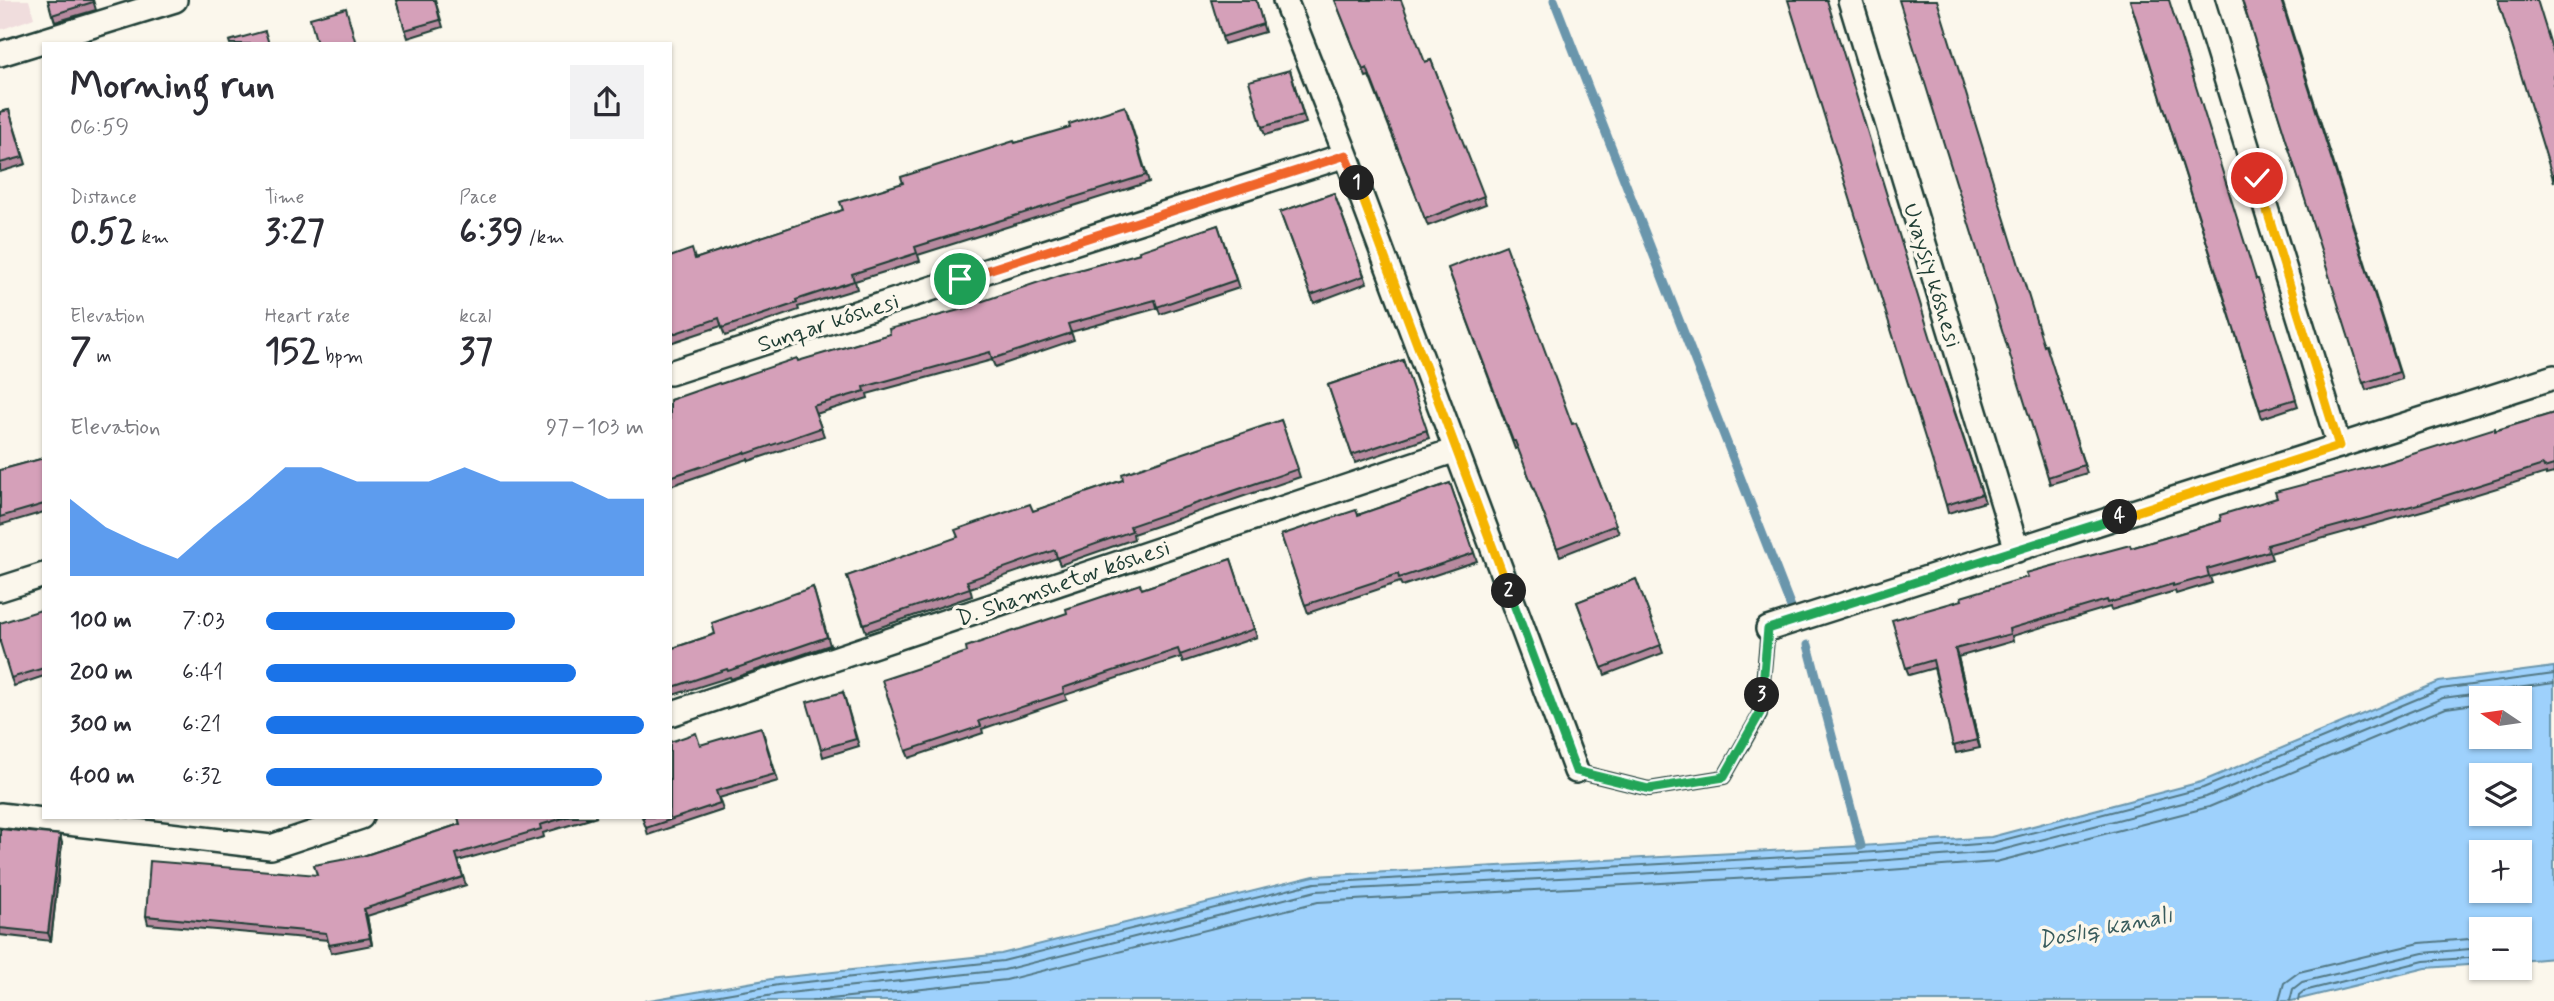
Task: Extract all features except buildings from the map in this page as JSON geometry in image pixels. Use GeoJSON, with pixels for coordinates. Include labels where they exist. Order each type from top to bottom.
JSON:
{"type":"FeatureCollection","features":[{"type":"Feature","properties":{"kind":"street"},"geometry":{"type":"LineString","coordinates":[[0,54],[175,0]]}},
{"type":"Feature","properties":{"kind":"street"},"geometry":{"type":"LineString","coordinates":[[1285,0],[1346,155],[1576,771]]}},
{"type":"Feature","properties":{"kind":"street","name":"Uvaysiy kóshesi"},"geometry":{"type":"LineString","coordinates":[[1850,0],[2017,550]]}},
{"type":"Feature","properties":{"kind":"street"},"geometry":{"type":"LineString","coordinates":[[2202,0],[2339,446]]}},
{"type":"Feature","properties":{"kind":"street","name":"Sunqar kóshesi"},"geometry":{"type":"LineString","coordinates":[[672,372],[1346,155]]}},
{"type":"Feature","properties":{"kind":"street"},"geometry":{"type":"LineString","coordinates":[[1768,629],[2554,377]]}},
{"type":"Feature","properties":{"kind":"street","name":"D. Shamshetov kóshesi"},"geometry":{"type":"LineString","coordinates":[[672,713],[1456,450]]}},
{"type":"Feature","properties":{"kind":"street"},"geometry":{"type":"LineString","coordinates":[[0,589],[42,576]]}},
{"type":"Feature","properties":{"kind":"street"},"geometry":{"type":"LineString","coordinates":[[0,815],[271,847],[355,819]]}},
{"type":"Feature","properties":{"kind":"lane"},"geometry":{"type":"LineString","coordinates":[[1576,771],[1649,789],[1724,777],[1760,713],[1768,629]]}},
{"type":"Feature","properties":{"kind":"shaded area"},"geometry":{"type":"Polygon","coordinates":[[[0,0],[29,0],[34,18],[0,30],[0,0]]]}},
{"type":"Feature","properties":{"kind":"water","name":"Doslıq kanalı"},"geometry":{"type":"Polygon","coordinates":[[[2554,667],[2554,958],[2532,960],[2532,917],[2469,917],[2469,965],[2426,968],[2292,1001],[644,1001],[777,978],[1001,954],[1314,876],[1991,837],[2201,782],[2439,682],[2554,667]]]}},
{"type":"Feature","properties":{"kind":"waterway"},"geometry":{"type":"LineString","coordinates":[[1554,0],[1791,607]]}},
{"type":"Feature","properties":{"kind":"waterway"},"geometry":{"type":"LineString","coordinates":[[1808,645],[1861,846]]}},
{"type":"Feature","properties":{"kind":"route"},"geometry":{"type":"LineString","coordinates":[[960,279],[1346,155],[1576,771],[1649,789],[1724,777],[1760,713],[1768,629],[2339,446],[2257,178]]}}]}
